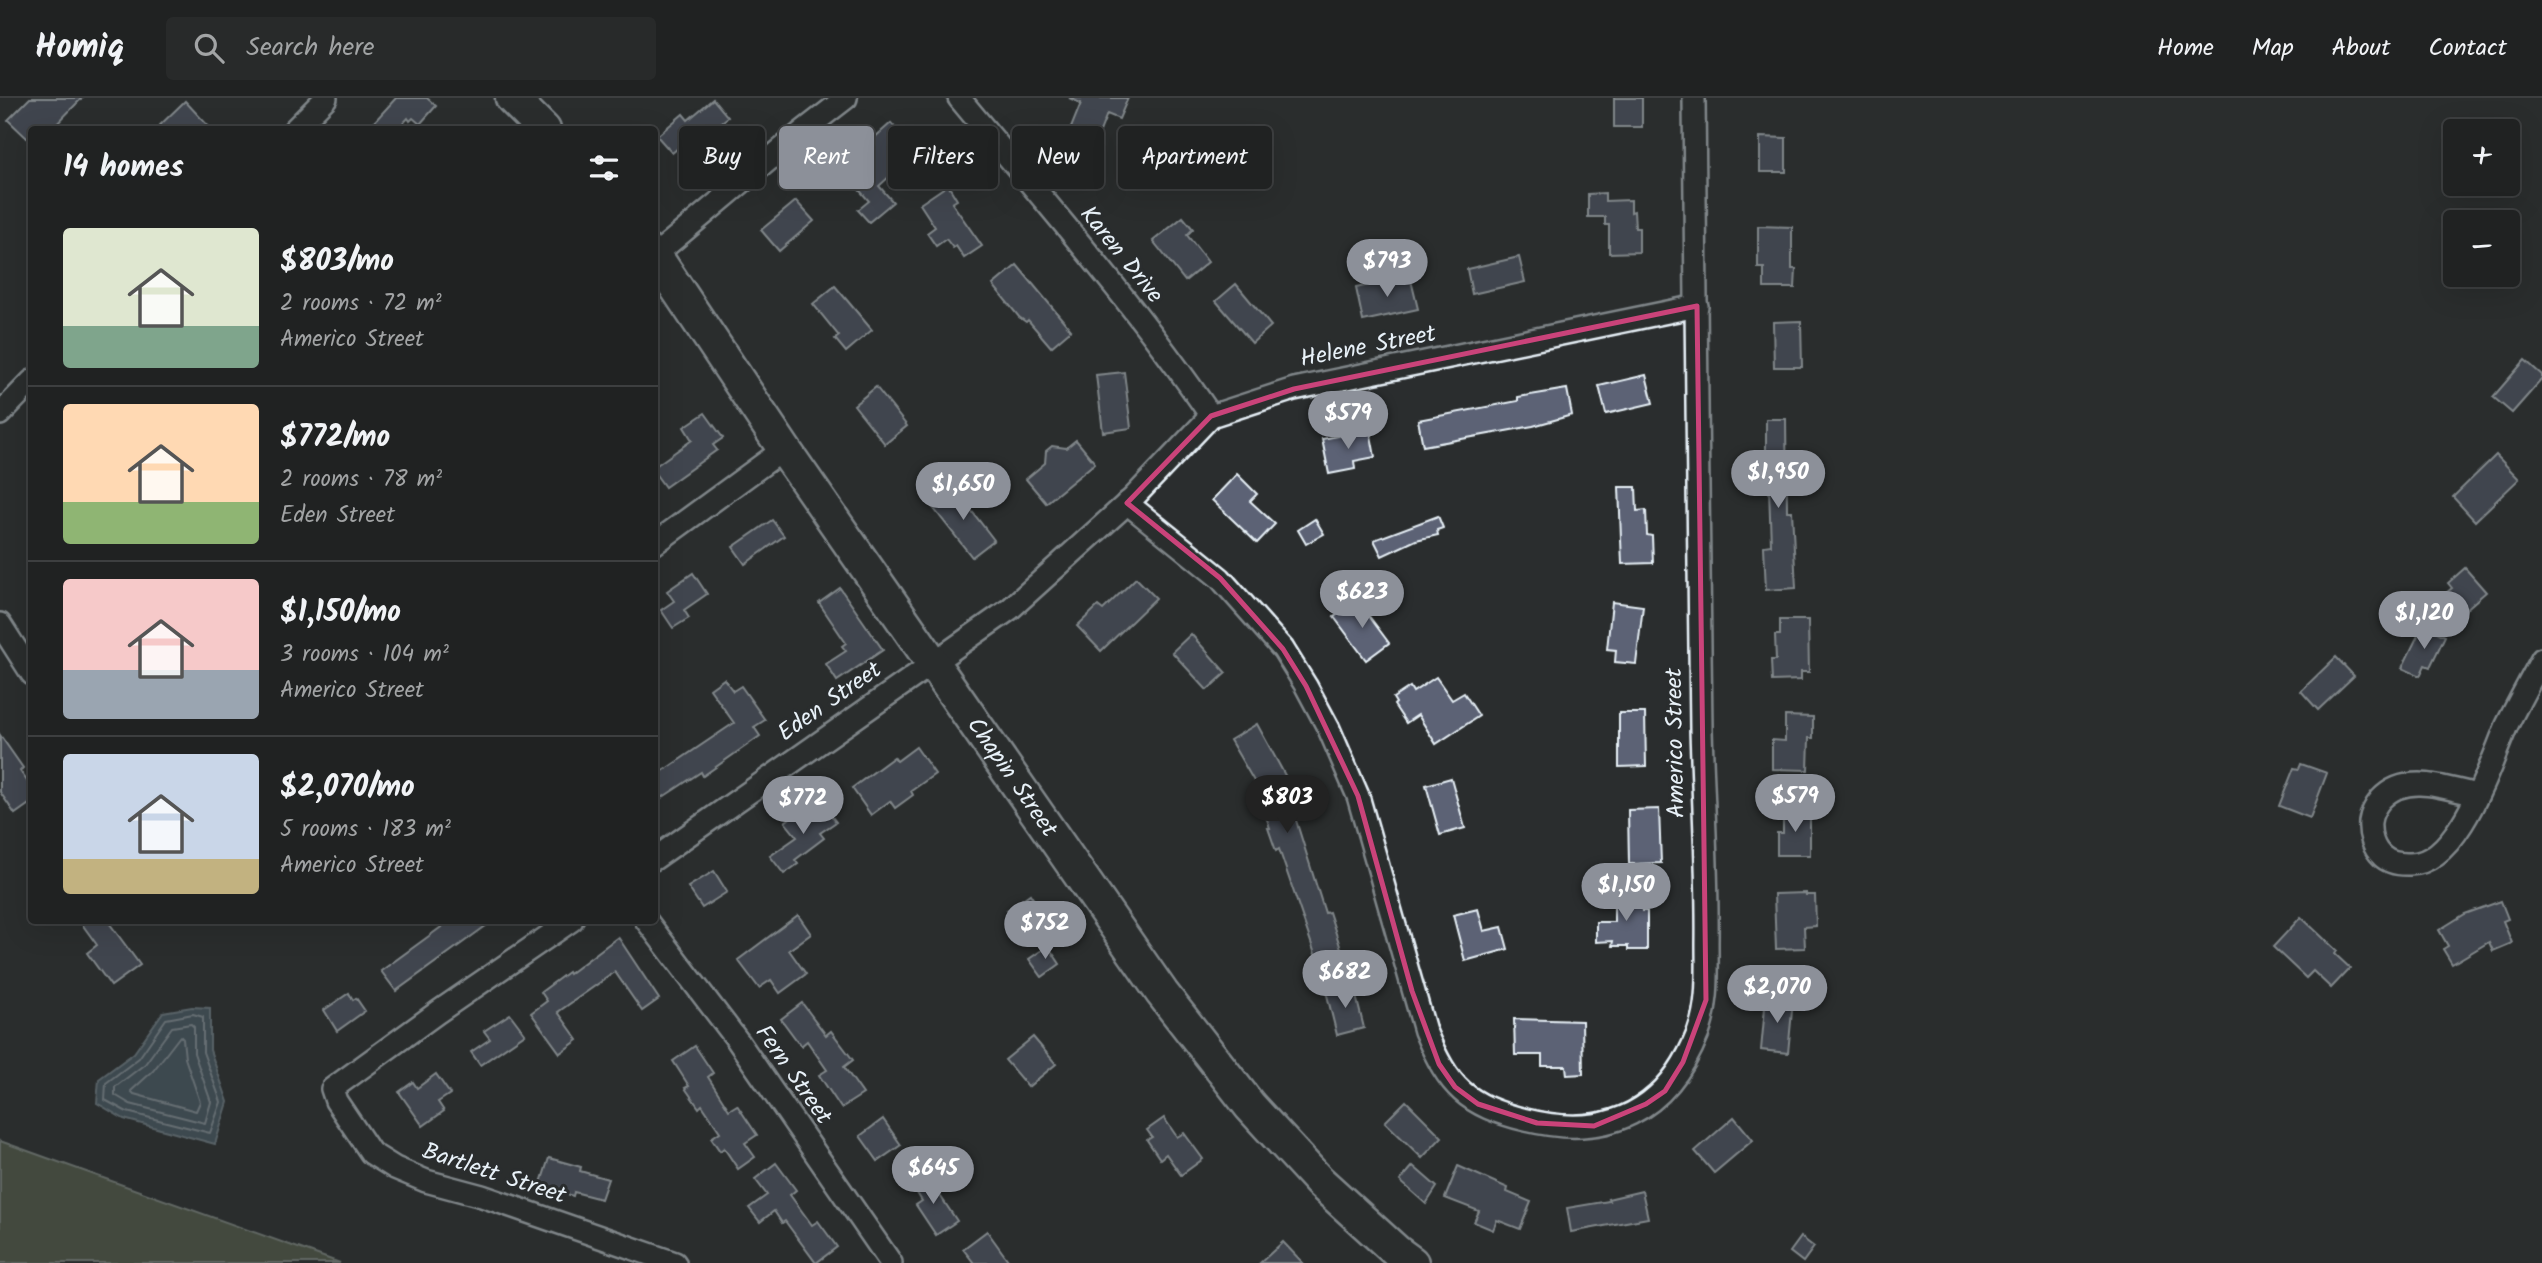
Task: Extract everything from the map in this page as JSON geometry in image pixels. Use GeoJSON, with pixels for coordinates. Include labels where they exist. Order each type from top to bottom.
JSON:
{"type":"FeatureCollection","features":[{"type":"Feature","properties":{"kind":"main road"},"geometry":{"type":"LineString","coordinates":[[512,98],[540,126]]}},
{"type":"Feature","properties":{"kind":"main road","name":"Chapin Street"},"geometry":{"type":"LineString","coordinates":[[658,260],[784,449],[1161,993],[1250,1106],[1319,1181],[1412,1263]]}},
{"type":"Feature","properties":{"kind":"street"},"geometry":{"type":"LineString","coordinates":[[298,126],[326,98]]}},
{"type":"Feature","properties":{"kind":"street"},"geometry":{"type":"LineString","coordinates":[[658,252],[846,98]]}},
{"type":"Feature","properties":{"kind":"street","name":"Karen Drive"},"geometry":{"type":"LineString","coordinates":[[959,98],[1088,253],[1188,382],[1211,416]]}},
{"type":"Feature","properties":{"kind":"street","name":"Americo Street"},"geometry":{"type":"LineString","coordinates":[[1127,503],[1220,578],[1283,649],[1306,687],[1329,729],[1358,796],[1425,1031],[1439,1064],[1455,1087],[1478,1104],[1503,1114],[1566,1127],[1594,1126],[1623,1118],[1665,1091],[1698,1032],[1706,1000],[1708,922],[1701,729],[1695,98]]}},
{"type":"Feature","properties":{"kind":"street","name":"Helene Street"},"geometry":{"type":"LineString","coordinates":[[933,662],[1010,609],[1127,503],[1211,416],[1294,389],[1697,306]]}},
{"type":"Feature","properties":{"kind":"street"},"geometry":{"type":"LineString","coordinates":[[0,414],[28,385]]}},
{"type":"Feature","properties":{"kind":"street"},"geometry":{"type":"LineString","coordinates":[[658,541],[784,449]]}},
{"type":"Feature","properties":{"kind":"street"},"geometry":{"type":"LineString","coordinates":[[0,624],[28,668]]}},
{"type":"Feature","properties":{"kind":"street"},"geometry":{"type":"LineString","coordinates":[[2476,796],[2425,785],[2407,784],[2389,790],[2376,804],[2370,821],[2371,839],[2382,857],[2398,864],[2417,865],[2435,857],[2459,828],[2476,796],[2512,715],[2542,659]]}},
{"type":"Feature","properties":{"kind":"street","name":"Eden Street"},"geometry":{"type":"LineString","coordinates":[[658,856],[933,662]]}},
{"type":"Feature","properties":{"kind":"street","name":"Bartlett Street"},"geometry":{"type":"LineString","coordinates":[[566,924],[332,1089],[336,1101],[371,1153],[396,1168],[426,1181],[482,1196],[675,1263]]}},
{"type":"Feature","properties":{"kind":"street","name":"Fern Street"},"geometry":{"type":"LineString","coordinates":[[649,924],[738,1041],[891,1263]]}},
{"type":"Feature","properties":{"kind":"highlighted area"},"geometry":{"type":"Polygon","coordinates":[[[1697,306],[1706,1000],[1683,1062],[1665,1091],[1646,1104],[1594,1126],[1537,1123],[1478,1104],[1455,1087],[1439,1064],[1412,991],[1358,796],[1306,686],[1283,649],[1220,578],[1127,503],[1211,416],[1294,389],[1697,306]]]}},
{"type":"Feature","properties":{"kind":"green space"},"geometry":{"type":"Polygon","coordinates":[[[0,1141],[340,1263],[0,1263],[0,1141]]]}},
{"type":"Feature","properties":{"kind":"water"},"geometry":{"type":"Polygon","coordinates":[[[192,1007],[210,1008],[210,1050],[228,1102],[215,1144],[124,1119],[97,1103],[99,1079],[134,1053],[163,1012],[192,1007]]]}},
{"type":"Feature","properties":{"kind":"building"},"geometry":{"type":"Polygon","coordinates":[[[30,98],[82,98],[55,126],[28,126],[28,139],[8,120],[30,98]]]}},
{"type":"Feature","properties":{"kind":"building"},"geometry":{"type":"Polygon","coordinates":[[[396,98],[427,98],[436,106],[420,124],[413,118],[410,121],[408,118],[401,126],[380,126],[375,121],[396,98]]]}},
{"type":"Feature","properties":{"kind":"building"},"geometry":{"type":"Polygon","coordinates":[[[1069,98],[1128,98],[1119,119],[1107,114],[1102,126],[1072,126],[1081,103],[1069,98]]]}},
{"type":"Feature","properties":{"kind":"building"},"geometry":{"type":"Polygon","coordinates":[[[1614,98],[1642,98],[1642,127],[1614,127],[1614,98]]]}},
{"type":"Feature","properties":{"kind":"building"},"geometry":{"type":"Polygon","coordinates":[[[713,99],[728,117],[717,126],[679,126],[679,147],[672,153],[658,135],[683,114],[688,120],[713,99]]]}},
{"type":"Feature","properties":{"kind":"building"},"geometry":{"type":"Polygon","coordinates":[[[185,101],[208,126],[159,126],[185,101]]]}},
{"type":"Feature","properties":{"kind":"building"},"geometry":{"type":"Polygon","coordinates":[[[891,123],[894,126],[888,126],[888,178],[879,186],[893,202],[869,222],[858,210],[869,201],[858,189],[874,189],[874,138],[891,123]]]}},
{"type":"Feature","properties":{"kind":"building"},"geometry":{"type":"Polygon","coordinates":[[[1760,137],[1786,138],[1786,172],[1760,172],[1760,137]]]}},
{"type":"Feature","properties":{"kind":"building"},"geometry":{"type":"Polygon","coordinates":[[[942,189],[950,189],[957,200],[952,203],[982,246],[964,258],[956,246],[953,248],[946,239],[936,246],[927,233],[935,227],[920,204],[942,189]]]}},
{"type":"Feature","properties":{"kind":"building"},"geometry":{"type":"Polygon","coordinates":[[[1605,193],[1605,201],[1631,200],[1635,228],[1639,228],[1639,252],[1609,253],[1609,225],[1605,225],[1605,217],[1588,217],[1588,194],[1605,193]]]}},
{"type":"Feature","properties":{"kind":"building"},"geometry":{"type":"Polygon","coordinates":[[[796,201],[814,221],[779,251],[761,230],[796,201]]]}},
{"type":"Feature","properties":{"kind":"building"},"geometry":{"type":"Polygon","coordinates":[[[1183,217],[1193,229],[1187,235],[1208,262],[1185,281],[1153,241],[1183,217]]]}},
{"type":"Feature","properties":{"kind":"building"},"geometry":{"type":"Polygon","coordinates":[[[1758,226],[1792,227],[1795,288],[1764,288],[1764,268],[1758,268],[1758,226]]]}},
{"type":"Feature","properties":{"kind":"building"},"geometry":{"type":"Polygon","coordinates":[[[1519,257],[1525,282],[1472,294],[1467,269],[1519,257]]]}},
{"type":"Feature","properties":{"kind":"building"},"geometry":{"type":"Polygon","coordinates":[[[1017,265],[1071,330],[1051,347],[1028,320],[1026,322],[1019,317],[993,285],[1017,265]]]}},
{"type":"Feature","properties":{"kind":"building"},"geometry":{"type":"Polygon","coordinates":[[[1410,276],[1418,309],[1363,321],[1356,288],[1410,276]]]}},
{"type":"Feature","properties":{"kind":"building"},"geometry":{"type":"Polygon","coordinates":[[[1236,284],[1271,326],[1252,343],[1216,301],[1236,284]]]}},
{"type":"Feature","properties":{"kind":"building"},"geometry":{"type":"Polygon","coordinates":[[[835,286],[872,330],[846,352],[835,339],[839,336],[813,304],[835,286]]]}},
{"type":"Feature","properties":{"kind":"building"},"geometry":{"type":"Polygon","coordinates":[[[1801,321],[1802,367],[1774,367],[1773,322],[1801,321]]]}},
{"type":"Feature","properties":{"kind":"building"},"geometry":{"type":"Polygon","coordinates":[[[2525,360],[2542,375],[2542,379],[2512,413],[2493,397],[2525,360]]]}},
{"type":"Feature","properties":{"kind":"building"},"geometry":{"type":"Polygon","coordinates":[[[1124,372],[1131,428],[1103,432],[1096,375],[1124,372]]]}},
{"type":"Feature","properties":{"kind":"building"},"geometry":{"type":"Polygon","coordinates":[[[1646,375],[1653,403],[1606,414],[1599,386],[1646,375]]]}},
{"type":"Feature","properties":{"kind":"building"},"geometry":{"type":"Polygon","coordinates":[[[876,387],[907,426],[885,444],[854,405],[876,387]]]}},
{"type":"Feature","properties":{"kind":"building"},"geometry":{"type":"Polygon","coordinates":[[[1567,389],[1572,415],[1533,426],[1423,446],[1418,420],[1518,401],[1518,397],[1567,389]]]}},
{"type":"Feature","properties":{"kind":"building"},"geometry":{"type":"Polygon","coordinates":[[[705,413],[723,438],[713,445],[717,450],[665,487],[658,477],[658,464],[692,440],[684,427],[705,413]]]}},
{"type":"Feature","properties":{"kind":"building"},"geometry":{"type":"Polygon","coordinates":[[[1766,419],[1786,419],[1787,511],[1792,511],[1796,588],[1766,590],[1764,546],[1771,545],[1769,489],[1762,489],[1766,419]]]}},
{"type":"Feature","properties":{"kind":"building"},"geometry":{"type":"Polygon","coordinates":[[[1370,430],[1375,457],[1354,461],[1355,469],[1329,474],[1322,439],[1370,430]]]}},
{"type":"Feature","properties":{"kind":"building"},"geometry":{"type":"Polygon","coordinates":[[[1076,440],[1095,463],[1046,503],[1026,479],[1045,463],[1046,451],[1052,446],[1066,448],[1076,440]]]}},
{"type":"Feature","properties":{"kind":"building"},"geometry":{"type":"Polygon","coordinates":[[[2496,455],[2519,479],[2475,521],[2453,497],[2496,455]]]}},
{"type":"Feature","properties":{"kind":"building"},"geometry":{"type":"Polygon","coordinates":[[[1237,474],[1257,494],[1250,501],[1275,524],[1257,543],[1212,500],[1237,474]]]}},
{"type":"Feature","properties":{"kind":"building"},"geometry":{"type":"Polygon","coordinates":[[[1619,487],[1636,487],[1637,511],[1646,510],[1647,535],[1652,536],[1653,563],[1622,564],[1619,487]]]}},
{"type":"Feature","properties":{"kind":"building"},"geometry":{"type":"Polygon","coordinates":[[[954,488],[994,540],[972,557],[931,505],[954,488]]]}},
{"type":"Feature","properties":{"kind":"building"},"geometry":{"type":"Polygon","coordinates":[[[1438,516],[1443,528],[1437,530],[1438,535],[1416,540],[1382,556],[1374,540],[1438,516]]]}},
{"type":"Feature","properties":{"kind":"building"},"geometry":{"type":"Polygon","coordinates":[[[1315,519],[1324,534],[1306,544],[1298,530],[1315,519]]]}},
{"type":"Feature","properties":{"kind":"building"},"geometry":{"type":"Polygon","coordinates":[[[772,520],[784,536],[745,564],[733,547],[772,520]]]}},
{"type":"Feature","properties":{"kind":"building"},"geometry":{"type":"Polygon","coordinates":[[[2465,568],[2486,592],[2457,617],[2440,598],[2452,588],[2448,583],[2465,568]]]}},
{"type":"Feature","properties":{"kind":"building"},"geometry":{"type":"Polygon","coordinates":[[[693,573],[707,594],[684,610],[689,618],[673,628],[661,610],[674,601],[667,591],[693,573]]]}},
{"type":"Feature","properties":{"kind":"building"},"geometry":{"type":"Polygon","coordinates":[[[1136,578],[1156,598],[1101,651],[1077,626],[1098,606],[1103,610],[1136,578]]]}},
{"type":"Feature","properties":{"kind":"building"},"geometry":{"type":"Polygon","coordinates":[[[840,588],[883,650],[837,681],[826,664],[846,651],[842,646],[846,643],[819,603],[840,588]]]}},
{"type":"Feature","properties":{"kind":"building"},"geometry":{"type":"Polygon","coordinates":[[[1357,600],[1389,643],[1366,660],[1334,617],[1357,600]]]}},
{"type":"Feature","properties":{"kind":"building"},"geometry":{"type":"Polygon","coordinates":[[[1612,602],[1643,606],[1636,664],[1615,662],[1616,650],[1607,649],[1612,602]]]}},
{"type":"Feature","properties":{"kind":"building"},"geometry":{"type":"Polygon","coordinates":[[[1780,620],[1808,620],[1809,672],[1801,672],[1801,680],[1772,681],[1771,660],[1776,660],[1775,635],[1780,635],[1780,620]]]}},
{"type":"Feature","properties":{"kind":"building"},"geometry":{"type":"Polygon","coordinates":[[[2423,625],[2445,636],[2430,667],[2425,665],[2420,676],[2402,668],[2423,625]]]}},
{"type":"Feature","properties":{"kind":"building"},"geometry":{"type":"Polygon","coordinates":[[[1191,634],[1226,673],[1207,690],[1172,652],[1191,634]]]}},
{"type":"Feature","properties":{"kind":"building"},"geometry":{"type":"Polygon","coordinates":[[[2336,657],[2354,676],[2318,710],[2301,691],[2336,657]]]}},
{"type":"Feature","properties":{"kind":"building"},"geometry":{"type":"Polygon","coordinates":[[[1436,677],[1452,700],[1464,693],[1479,716],[1436,744],[1418,715],[1406,723],[1394,705],[1396,703],[1393,698],[1410,687],[1413,692],[1436,677]]]}},
{"type":"Feature","properties":{"kind":"building"},"geometry":{"type":"Polygon","coordinates":[[[724,679],[733,691],[741,686],[765,720],[754,727],[760,736],[703,776],[701,772],[658,800],[658,774],[734,723],[710,689],[724,679]]]}},
{"type":"Feature","properties":{"kind":"building"},"geometry":{"type":"Polygon","coordinates":[[[1619,713],[1645,713],[1646,766],[1619,767],[1619,713]]]}},
{"type":"Feature","properties":{"kind":"building"},"geometry":{"type":"Polygon","coordinates":[[[1785,716],[1813,717],[1808,770],[1772,769],[1772,740],[1785,741],[1785,716]]]}},
{"type":"Feature","properties":{"kind":"building"},"geometry":{"type":"Polygon","coordinates":[[[1257,724],[1293,790],[1297,789],[1304,811],[1294,814],[1325,913],[1329,912],[1341,949],[1316,957],[1279,849],[1276,851],[1268,828],[1261,802],[1265,800],[1230,740],[1257,724]]]}},
{"type":"Feature","properties":{"kind":"building"},"geometry":{"type":"Polygon","coordinates":[[[0,735],[23,768],[20,771],[28,782],[28,805],[15,814],[0,792],[0,735]]]}},
{"type":"Feature","properties":{"kind":"building"},"geometry":{"type":"Polygon","coordinates":[[[916,747],[935,774],[911,791],[913,795],[895,808],[890,801],[871,815],[852,788],[894,757],[897,761],[916,747]]]}},
{"type":"Feature","properties":{"kind":"building"},"geometry":{"type":"Polygon","coordinates":[[[2301,764],[2327,773],[2310,818],[2279,806],[2294,768],[2299,769],[2301,764]]]}},
{"type":"Feature","properties":{"kind":"building"},"geometry":{"type":"Polygon","coordinates":[[[1451,778],[1465,828],[1440,835],[1426,785],[1451,778]]]}},
{"type":"Feature","properties":{"kind":"building"},"geometry":{"type":"Polygon","coordinates":[[[820,801],[836,822],[820,833],[824,838],[795,860],[798,864],[784,874],[770,856],[797,837],[785,822],[799,811],[802,815],[820,801]]]}},
{"type":"Feature","properties":{"kind":"building"},"geometry":{"type":"Polygon","coordinates":[[[1659,809],[1661,863],[1629,864],[1628,810],[1659,809]]]}},
{"type":"Feature","properties":{"kind":"building"},"geometry":{"type":"Polygon","coordinates":[[[1783,810],[1810,810],[1810,855],[1777,855],[1777,833],[1783,833],[1783,810]]]}},
{"type":"Feature","properties":{"kind":"building"},"geometry":{"type":"Polygon","coordinates":[[[714,871],[727,892],[702,908],[688,887],[714,871]]]}},
{"type":"Feature","properties":{"kind":"building"},"geometry":{"type":"Polygon","coordinates":[[[1614,892],[1642,892],[1642,911],[1647,911],[1647,950],[1628,950],[1628,946],[1612,946],[1613,941],[1596,942],[1596,922],[1614,922],[1614,892]]]}},
{"type":"Feature","properties":{"kind":"building"},"geometry":{"type":"Polygon","coordinates":[[[1030,894],[1052,926],[1029,942],[1007,910],[1030,894]]]}},
{"type":"Feature","properties":{"kind":"building"},"geometry":{"type":"Polygon","coordinates":[[[1774,894],[1815,895],[1816,926],[1804,927],[1805,948],[1776,949],[1774,894]]]}},
{"type":"Feature","properties":{"kind":"building"},"geometry":{"type":"Polygon","coordinates":[[[2501,901],[2508,919],[2503,921],[2512,943],[2493,951],[2489,942],[2452,964],[2443,949],[2448,946],[2439,930],[2465,914],[2501,901]]]}},
{"type":"Feature","properties":{"kind":"building"},"geometry":{"type":"Polygon","coordinates":[[[1478,909],[1484,931],[1502,927],[1508,949],[1465,961],[1453,915],[1478,909]]]}},
{"type":"Feature","properties":{"kind":"building"},"geometry":{"type":"Polygon","coordinates":[[[798,915],[811,934],[789,950],[806,974],[780,993],[771,980],[759,988],[738,960],[798,915]]]}},
{"type":"Feature","properties":{"kind":"building"},"geometry":{"type":"Polygon","coordinates":[[[2301,917],[2337,951],[2335,954],[2350,968],[2331,988],[2313,971],[2306,978],[2273,947],[2301,917]]]}},
{"type":"Feature","properties":{"kind":"building"},"geometry":{"type":"Polygon","coordinates":[[[82,924],[110,924],[140,965],[111,986],[87,953],[97,945],[82,924]]]}},
{"type":"Feature","properties":{"kind":"building"},"geometry":{"type":"Polygon","coordinates":[[[446,924],[488,924],[396,991],[381,971],[446,924]]]}},
{"type":"Feature","properties":{"kind":"building"},"geometry":{"type":"Polygon","coordinates":[[[618,937],[659,999],[642,1011],[615,972],[558,1012],[578,1040],[560,1053],[531,1013],[547,1001],[541,992],[618,937]]]}},
{"type":"Feature","properties":{"kind":"building"},"geometry":{"type":"Polygon","coordinates":[[[1048,946],[1060,964],[1042,977],[1029,959],[1048,946]]]}},
{"type":"Feature","properties":{"kind":"building"},"geometry":{"type":"Polygon","coordinates":[[[1353,984],[1364,1028],[1337,1035],[1326,991],[1353,984]]]}},
{"type":"Feature","properties":{"kind":"building"},"geometry":{"type":"Polygon","coordinates":[[[349,993],[365,1011],[337,1031],[324,1010],[349,993]]]}},
{"type":"Feature","properties":{"kind":"building"},"geometry":{"type":"Polygon","coordinates":[[[1766,997],[1793,1000],[1788,1053],[1761,1050],[1766,997]]]}},
{"type":"Feature","properties":{"kind":"building"},"geometry":{"type":"Polygon","coordinates":[[[802,1003],[826,1035],[831,1031],[853,1060],[844,1067],[863,1094],[841,1108],[819,1075],[827,1070],[807,1041],[801,1046],[781,1019],[802,1003]]]}},
{"type":"Feature","properties":{"kind":"building"},"geometry":{"type":"Polygon","coordinates":[[[510,1014],[525,1034],[480,1065],[471,1052],[490,1039],[484,1031],[510,1014]]]}},
{"type":"Feature","properties":{"kind":"building"},"geometry":{"type":"Polygon","coordinates":[[[1514,1019],[1582,1021],[1583,1074],[1567,1075],[1566,1066],[1542,1066],[1542,1055],[1515,1055],[1514,1019]]]}},
{"type":"Feature","properties":{"kind":"building"},"geometry":{"type":"Polygon","coordinates":[[[1033,1037],[1056,1064],[1028,1087],[1005,1060],[1033,1037]]]}},
{"type":"Feature","properties":{"kind":"building"},"geometry":{"type":"Polygon","coordinates":[[[695,1046],[713,1073],[708,1077],[729,1110],[737,1105],[757,1135],[745,1143],[755,1157],[738,1169],[724,1148],[720,1151],[711,1138],[720,1132],[702,1105],[699,1108],[685,1088],[689,1086],[673,1061],[695,1046]]]}},
{"type":"Feature","properties":{"kind":"building"},"geometry":{"type":"Polygon","coordinates":[[[436,1074],[450,1094],[438,1102],[444,1111],[423,1126],[399,1092],[413,1082],[417,1088],[436,1074]]]}},
{"type":"Feature","properties":{"kind":"building"},"geometry":{"type":"Polygon","coordinates":[[[1406,1101],[1442,1137],[1422,1158],[1385,1122],[1406,1101]]]}},
{"type":"Feature","properties":{"kind":"building"},"geometry":{"type":"Polygon","coordinates":[[[1734,1117],[1753,1140],[1714,1173],[1695,1151],[1734,1117]]]}},
{"type":"Feature","properties":{"kind":"building"},"geometry":{"type":"Polygon","coordinates":[[[1164,1118],[1177,1137],[1184,1133],[1203,1159],[1181,1175],[1166,1154],[1160,1159],[1147,1140],[1152,1137],[1147,1130],[1164,1118]]]}},
{"type":"Feature","properties":{"kind":"building"},"geometry":{"type":"Polygon","coordinates":[[[883,1119],[901,1145],[878,1161],[860,1136],[883,1119]]]}},
{"type":"Feature","properties":{"kind":"building"},"geometry":{"type":"Polygon","coordinates":[[[549,1158],[581,1167],[580,1171],[608,1179],[601,1199],[574,1192],[573,1196],[540,1186],[549,1158]]]}},
{"type":"Feature","properties":{"kind":"building"},"geometry":{"type":"Polygon","coordinates":[[[776,1163],[796,1190],[790,1195],[812,1225],[818,1221],[837,1247],[816,1263],[785,1221],[782,1223],[774,1211],[760,1222],[749,1208],[767,1195],[755,1179],[776,1163]]]}},
{"type":"Feature","properties":{"kind":"building"},"geometry":{"type":"Polygon","coordinates":[[[1413,1166],[1437,1187],[1426,1204],[1400,1181],[1413,1166]]]}},
{"type":"Feature","properties":{"kind":"building"},"geometry":{"type":"Polygon","coordinates":[[[1458,1166],[1508,1188],[1507,1192],[1531,1202],[1520,1229],[1497,1220],[1493,1230],[1474,1222],[1479,1211],[1445,1198],[1458,1166]]]}},
{"type":"Feature","properties":{"kind":"building"},"geometry":{"type":"Polygon","coordinates":[[[927,1176],[957,1221],[936,1235],[916,1205],[922,1201],[912,1185],[927,1176]]]}},
{"type":"Feature","properties":{"kind":"building"},"geometry":{"type":"Polygon","coordinates":[[[1642,1191],[1648,1218],[1571,1232],[1567,1208],[1609,1201],[1608,1199],[1642,1191]]]}},
{"type":"Feature","properties":{"kind":"building"},"geometry":{"type":"Polygon","coordinates":[[[987,1231],[1010,1263],[974,1263],[963,1249],[987,1231]]]}},
{"type":"Feature","properties":{"kind":"building"},"geometry":{"type":"Polygon","coordinates":[[[1801,1237],[1814,1247],[1803,1262],[1790,1252],[1801,1237]]]}},
{"type":"Feature","properties":{"kind":"building"},"geometry":{"type":"Polygon","coordinates":[[[1283,1242],[1303,1263],[1260,1263],[1283,1242]]]}}]}
